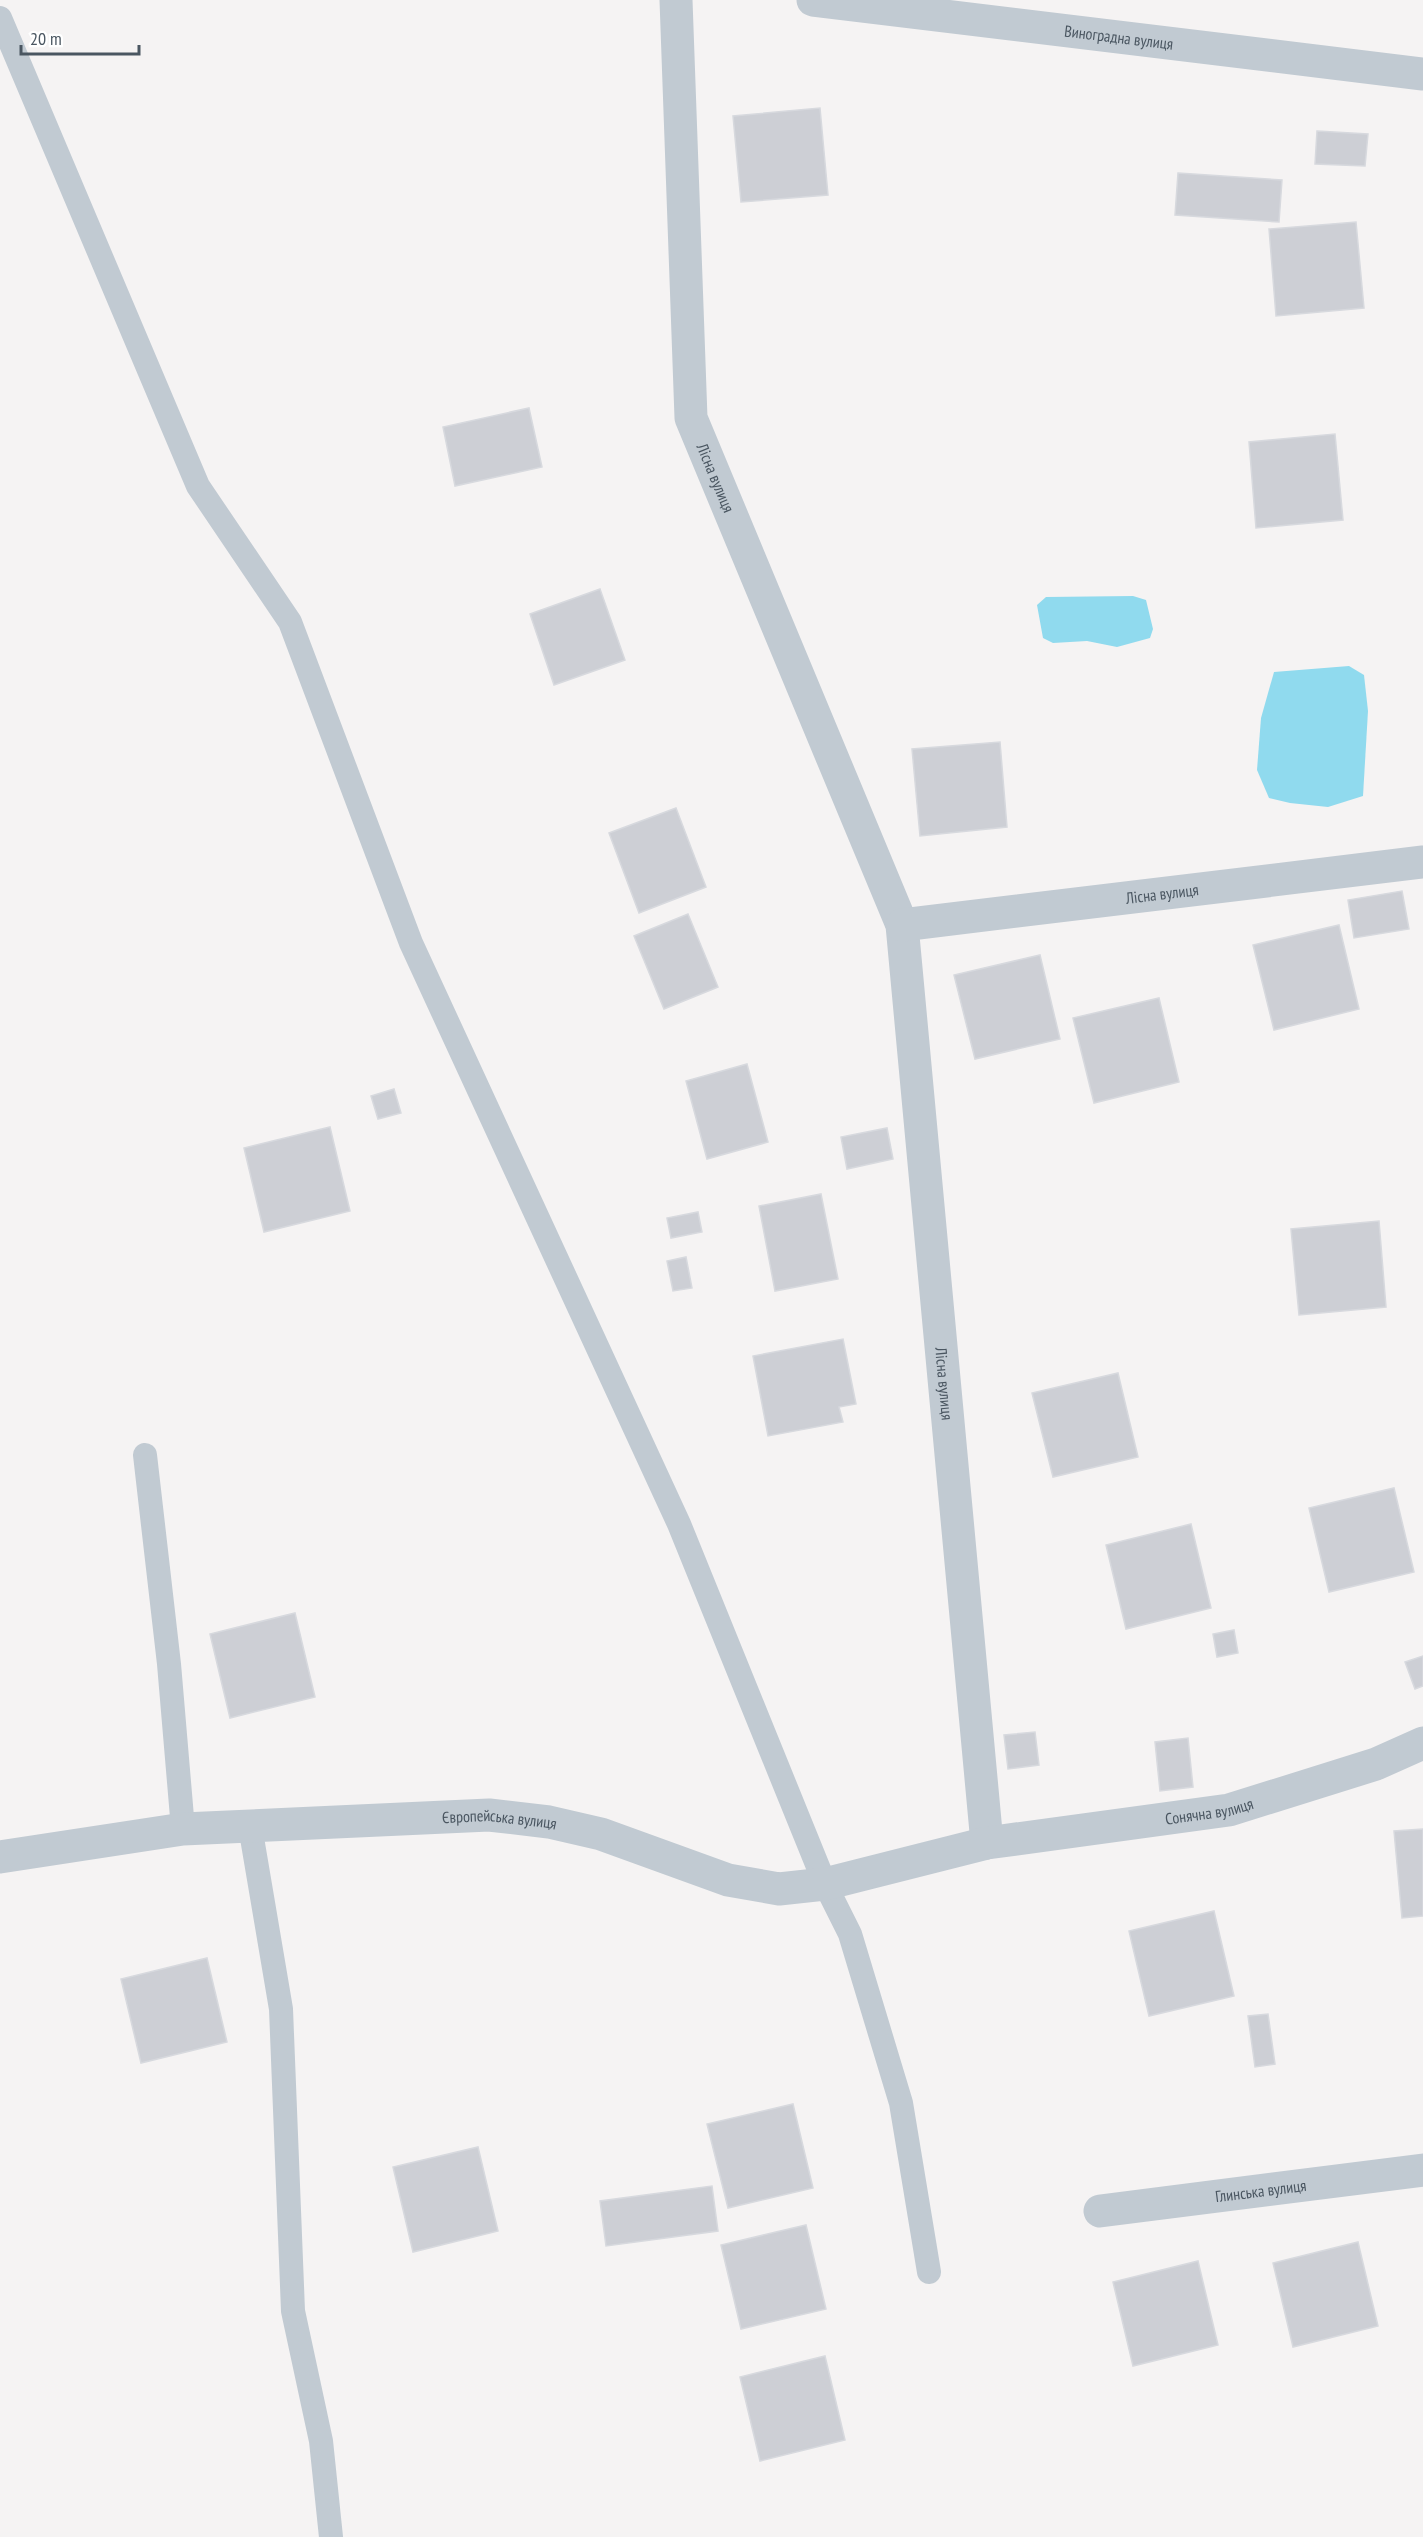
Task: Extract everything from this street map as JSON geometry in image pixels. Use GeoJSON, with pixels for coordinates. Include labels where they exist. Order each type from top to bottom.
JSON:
{"type":"FeatureCollection","features":[{"type":"Feature","properties":{"kind":"street","name":"Лісна вулиця"},"geometry":{"type":"LineString","coordinates":[[676,0],[691,418],[902,925],[987,1843]]}},
{"type":"Feature","properties":{"kind":"street","name":"Виноградна вулиця"},"geometry":{"type":"LineString","coordinates":[[813,0],[1423,74]]}},
{"type":"Feature","properties":{"kind":"street","name":"Лісна вулиця"},"geometry":{"type":"LineString","coordinates":[[902,925],[1423,862]]}},
{"type":"Feature","properties":{"kind":"street","name":"Сонячна вулиця"},"geometry":{"type":"LineString","coordinates":[[987,1843],[1228,1810],[1376,1764],[1423,1743]]}},
{"type":"Feature","properties":{"kind":"street","name":"Європейська вулиця"},"geometry":{"type":"LineString","coordinates":[[0,1857],[183,1829],[489,1815],[549,1822],[601,1834],[728,1880],[779,1889],[825,1884],[987,1843]]}},
{"type":"Feature","properties":{"kind":"street","name":"Глинська вулиця"},"geometry":{"type":"LineString","coordinates":[[1100,2211],[1423,2170]]}},
{"type":"Feature","properties":{"kind":"lane"},"geometry":{"type":"LineString","coordinates":[[0,18],[198,486],[290,622],[411,943],[679,1524],[825,1884],[850,1934],[901,2103],[929,2272]]}},
{"type":"Feature","properties":{"kind":"lane"},"geometry":{"type":"LineString","coordinates":[[145,1455],[169,1664],[183,1829]]}},
{"type":"Feature","properties":{"kind":"lane"},"geometry":{"type":"LineString","coordinates":[[250,1826],[280,2009],[294,2311],[321,2441],[331,2537]]}},
{"type":"Feature","properties":{"kind":"water"},"geometry":{"type":"Polygon","coordinates":[[[1133,596],[1146,600],[1153,629],[1150,638],[1117,647],[1087,641],[1053,643],[1043,638],[1037,605],[1046,597],[1133,596]]]}},
{"type":"Feature","properties":{"kind":"water"},"geometry":{"type":"Polygon","coordinates":[[[1349,666],[1364,675],[1368,711],[1363,796],[1328,807],[1269,798],[1257,770],[1261,718],[1274,672],[1349,666]]]}},
{"type":"Feature","properties":{"kind":"building"},"geometry":{"type":"Polygon","coordinates":[[[820,108],[828,195],[741,202],[733,116],[820,108]]]}},
{"type":"Feature","properties":{"kind":"building"},"geometry":{"type":"Polygon","coordinates":[[[1317,131],[1368,134],[1365,166],[1315,164],[1317,131]]]}},
{"type":"Feature","properties":{"kind":"building"},"geometry":{"type":"Polygon","coordinates":[[[1178,173],[1282,180],[1279,222],[1175,215],[1178,173]]]}},
{"type":"Feature","properties":{"kind":"building"},"geometry":{"type":"Polygon","coordinates":[[[1356,222],[1364,308],[1276,316],[1269,229],[1356,222]]]}},
{"type":"Feature","properties":{"kind":"building"},"geometry":{"type":"Polygon","coordinates":[[[529,408],[542,467],[455,486],[443,427],[529,408]]]}},
{"type":"Feature","properties":{"kind":"building"},"geometry":{"type":"Polygon","coordinates":[[[1335,434],[1343,520],[1256,528],[1249,442],[1335,434]]]}},
{"type":"Feature","properties":{"kind":"building"},"geometry":{"type":"Polygon","coordinates":[[[600,589],[625,660],[554,685],[530,614],[600,589]]]}},
{"type":"Feature","properties":{"kind":"building"},"geometry":{"type":"Polygon","coordinates":[[[1000,742],[1007,827],[920,836],[912,749],[1000,742]]]}},
{"type":"Feature","properties":{"kind":"building"},"geometry":{"type":"Polygon","coordinates":[[[676,808],[706,887],[639,913],[609,833],[676,808]]]}},
{"type":"Feature","properties":{"kind":"building"},"geometry":{"type":"Polygon","coordinates":[[[1402,891],[1409,929],[1354,938],[1348,900],[1402,891]]]}},
{"type":"Feature","properties":{"kind":"building"},"geometry":{"type":"Polygon","coordinates":[[[688,914],[718,987],[664,1009],[634,936],[688,914]]]}},
{"type":"Feature","properties":{"kind":"building"},"geometry":{"type":"Polygon","coordinates":[[[1339,925],[1359,1009],[1274,1030],[1253,945],[1339,925]]]}},
{"type":"Feature","properties":{"kind":"building"},"geometry":{"type":"Polygon","coordinates":[[[1040,955],[1060,1039],[975,1059],[954,975],[1040,955]]]}},
{"type":"Feature","properties":{"kind":"building"},"geometry":{"type":"Polygon","coordinates":[[[1159,998],[1179,1082],[1094,1103],[1073,1018],[1159,998]]]}},
{"type":"Feature","properties":{"kind":"building"},"geometry":{"type":"Polygon","coordinates":[[[747,1064],[768,1142],[707,1159],[686,1081],[747,1064]]]}},
{"type":"Feature","properties":{"kind":"building"},"geometry":{"type":"Polygon","coordinates":[[[394,1089],[401,1113],[378,1119],[371,1096],[394,1089]]]}},
{"type":"Feature","properties":{"kind":"building"},"geometry":{"type":"Polygon","coordinates":[[[330,1127],[350,1211],[264,1232],[244,1148],[330,1127]]]}},
{"type":"Feature","properties":{"kind":"building"},"geometry":{"type":"Polygon","coordinates":[[[887,1128],[893,1159],[847,1169],[841,1137],[887,1128]]]}},
{"type":"Feature","properties":{"kind":"building"},"geometry":{"type":"Polygon","coordinates":[[[821,1194],[838,1279],[775,1291],[759,1206],[821,1194]]]}},
{"type":"Feature","properties":{"kind":"building"},"geometry":{"type":"Polygon","coordinates":[[[698,1212],[702,1232],[671,1238],[667,1218],[698,1212]]]}},
{"type":"Feature","properties":{"kind":"building"},"geometry":{"type":"Polygon","coordinates":[[[1379,1221],[1386,1307],[1299,1315],[1291,1229],[1379,1221]]]}},
{"type":"Feature","properties":{"kind":"building"},"geometry":{"type":"Polygon","coordinates":[[[686,1257],[692,1288],[673,1291],[667,1261],[686,1257]]]}},
{"type":"Feature","properties":{"kind":"building"},"geometry":{"type":"Polygon","coordinates":[[[843,1339],[856,1404],[839,1407],[843,1422],[768,1436],[753,1356],[843,1339]]]}},
{"type":"Feature","properties":{"kind":"building"},"geometry":{"type":"Polygon","coordinates":[[[1118,1373],[1138,1457],[1053,1477],[1032,1393],[1118,1373]]]}},
{"type":"Feature","properties":{"kind":"building"},"geometry":{"type":"Polygon","coordinates":[[[1394,1488],[1414,1572],[1329,1592],[1309,1508],[1394,1488]]]}},
{"type":"Feature","properties":{"kind":"building"},"geometry":{"type":"Polygon","coordinates":[[[1191,1524],[1211,1608],[1126,1629],[1106,1545],[1191,1524]]]}},
{"type":"Feature","properties":{"kind":"building"},"geometry":{"type":"Polygon","coordinates":[[[295,1613],[315,1697],[230,1718],[210,1634],[295,1613]]]}},
{"type":"Feature","properties":{"kind":"building"},"geometry":{"type":"Polygon","coordinates":[[[1234,1630],[1238,1653],[1217,1657],[1213,1634],[1234,1630]]]}},
{"type":"Feature","properties":{"kind":"building"},"geometry":{"type":"Polygon","coordinates":[[[1423,1656],[1423,1686],[1415,1689],[1405,1662],[1423,1656]]]}},
{"type":"Feature","properties":{"kind":"building"},"geometry":{"type":"Polygon","coordinates":[[[1035,1732],[1039,1765],[1008,1769],[1004,1735],[1035,1732]]]}},
{"type":"Feature","properties":{"kind":"building"},"geometry":{"type":"Polygon","coordinates":[[[1188,1738],[1193,1787],[1160,1791],[1155,1742],[1188,1738]]]}},
{"type":"Feature","properties":{"kind":"building"},"geometry":{"type":"Polygon","coordinates":[[[1423,1829],[1423,1916],[1402,1918],[1394,1831],[1423,1829]]]}},
{"type":"Feature","properties":{"kind":"building"},"geometry":{"type":"Polygon","coordinates":[[[1214,1911],[1234,1996],[1149,2016],[1129,1931],[1214,1911]]]}},
{"type":"Feature","properties":{"kind":"building"},"geometry":{"type":"Polygon","coordinates":[[[207,1958],[227,2042],[141,2063],[121,1979],[207,1958]]]}},
{"type":"Feature","properties":{"kind":"building"},"geometry":{"type":"Polygon","coordinates":[[[1268,2014],[1275,2064],[1255,2067],[1248,2016],[1268,2014]]]}},
{"type":"Feature","properties":{"kind":"building"},"geometry":{"type":"Polygon","coordinates":[[[793,2104],[813,2188],[728,2208],[707,2124],[793,2104]]]}},
{"type":"Feature","properties":{"kind":"building"},"geometry":{"type":"Polygon","coordinates":[[[478,2147],[498,2231],[413,2252],[393,2167],[478,2147]]]}},
{"type":"Feature","properties":{"kind":"building"},"geometry":{"type":"Polygon","coordinates":[[[712,2186],[718,2231],[606,2246],[600,2201],[712,2186]]]}},
{"type":"Feature","properties":{"kind":"building"},"geometry":{"type":"Polygon","coordinates":[[[806,2225],[826,2309],[741,2329],[721,2245],[806,2225]]]}},
{"type":"Feature","properties":{"kind":"building"},"geometry":{"type":"Polygon","coordinates":[[[1358,2242],[1378,2326],[1293,2347],[1273,2263],[1358,2242]]]}},
{"type":"Feature","properties":{"kind":"building"},"geometry":{"type":"Polygon","coordinates":[[[1198,2261],[1218,2345],[1133,2366],[1113,2282],[1198,2261]]]}},
{"type":"Feature","properties":{"kind":"building"},"geometry":{"type":"Polygon","coordinates":[[[825,2356],[845,2440],[760,2461],[740,2377],[825,2356]]]}}]}
